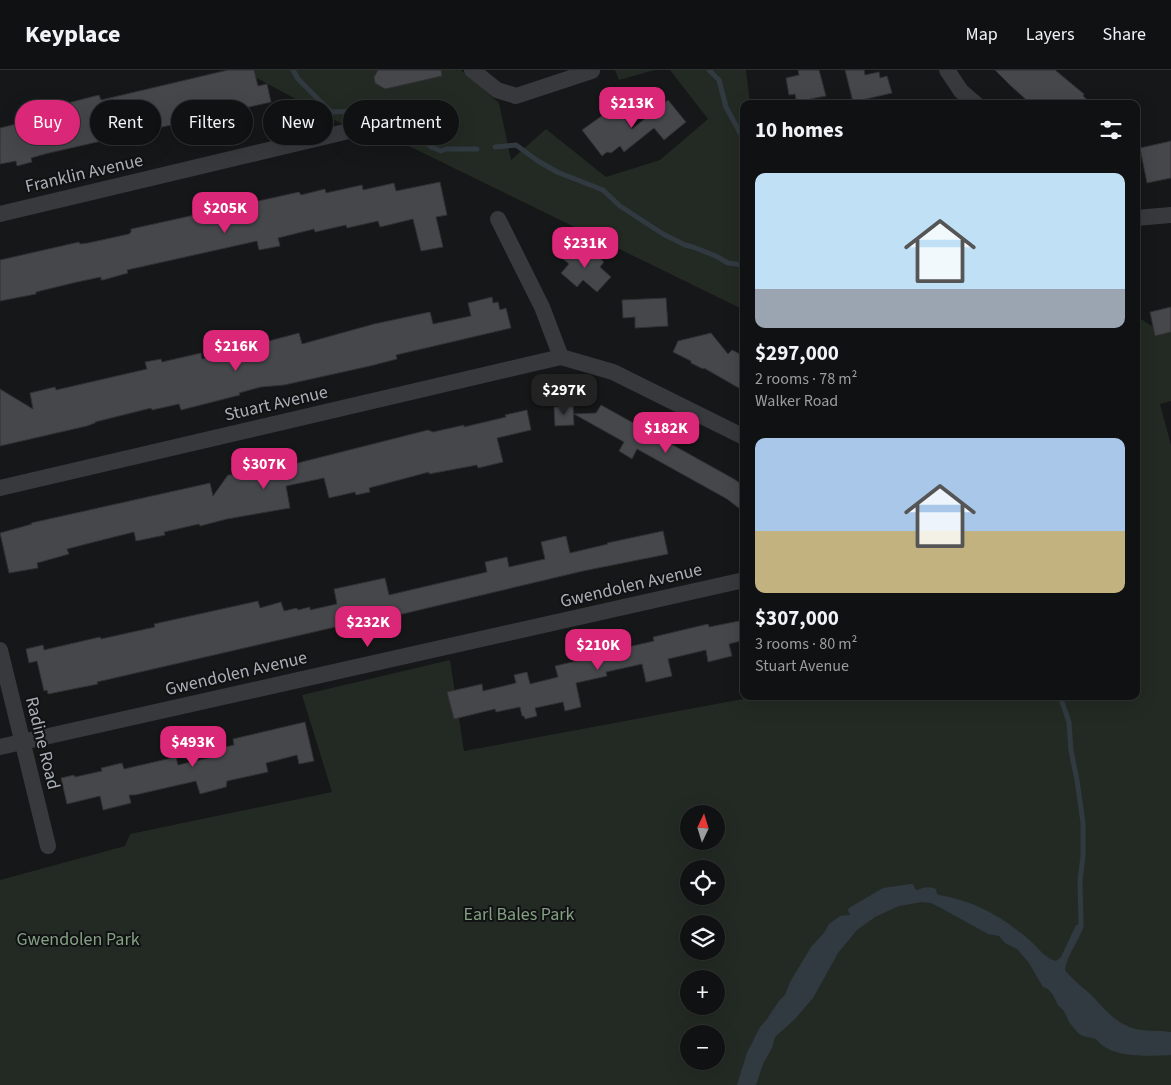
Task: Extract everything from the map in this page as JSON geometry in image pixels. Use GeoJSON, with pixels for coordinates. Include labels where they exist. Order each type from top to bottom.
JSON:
{"type":"FeatureCollection","features":[{"type":"Feature","properties":{"kind":"street"},"geometry":{"type":"LineString","coordinates":[[472,70],[497,90],[516,96],[592,71]]}},
{"type":"Feature","properties":{"kind":"street"},"geometry":{"type":"LineString","coordinates":[[947,70],[961,91],[971,100]]}},
{"type":"Feature","properties":{"kind":"street","name":"Franklin Avenue"},"geometry":{"type":"LineString","coordinates":[[0,214],[343,132]]}},
{"type":"Feature","properties":{"kind":"street"},"geometry":{"type":"LineString","coordinates":[[1140,218],[1168,216]]}},
{"type":"Feature","properties":{"kind":"street"},"geometry":{"type":"LineString","coordinates":[[498,219],[542,307],[561,357],[613,372],[740,435]]}},
{"type":"Feature","properties":{"kind":"street","name":"Stuart Avenue"},"geometry":{"type":"LineString","coordinates":[[0,488],[561,357]]}},
{"type":"Feature","properties":{"kind":"street","name":"Gwendolen Avenue"},"geometry":{"type":"LineString","coordinates":[[0,747],[740,581]]}},
{"type":"Feature","properties":{"kind":"street","name":"Radine Road"},"geometry":{"type":"LineString","coordinates":[[0,650],[48,846]]}},
{"type":"Feature","properties":{"kind":"green space"},"geometry":{"type":"Polygon","coordinates":[[[242,70],[461,70],[499,103],[511,160],[546,129],[606,177],[660,160],[708,119],[670,70],[746,70],[750,100],[740,100],[740,308],[407,145],[459,145],[459,100],[343,100],[343,125],[333,119],[333,100],[298,100],[242,70]]]}},
{"type":"Feature","properties":{"kind":"green space"},"geometry":{"type":"Polygon","coordinates":[[[615,70],[655,70],[619,80],[615,70]]]}},
{"type":"Feature","properties":{"kind":"green space","name":"Earl Bales Park"},"geometry":{"type":"Polygon","coordinates":[[[1140,318],[1160,331],[1171,328],[1171,401],[1160,404],[1171,445],[1171,1085],[0,1085],[0,880],[125,846],[130,834],[332,792],[302,695],[450,660],[464,751],[740,700],[1140,700],[1140,318]]]}},
{"type":"Feature","properties":{"kind":"shaded area"},"geometry":{"type":"Polygon","coordinates":[[[913,884],[917,890],[927,887],[933,888],[936,889],[939,895],[964,901],[986,910],[1016,929],[1044,954],[1056,961],[1061,957],[1076,925],[1084,925],[1068,958],[1065,970],[1121,1023],[1137,1029],[1171,1032],[1171,1055],[1142,1056],[1121,1053],[1111,1050],[1096,1039],[1078,1033],[1053,995],[1048,989],[1043,987],[1029,963],[1017,949],[1005,943],[999,936],[988,934],[931,903],[922,902],[899,906],[875,917],[857,930],[838,953],[813,998],[795,1019],[775,1037],[756,1085],[737,1085],[747,1053],[760,1027],[785,995],[790,982],[811,947],[824,933],[829,924],[840,916],[850,915],[849,908],[883,888],[913,884]]]}},
{"type":"Feature","properties":{"kind":"building"},"geometry":{"type":"Polygon","coordinates":[[[228,70],[254,70],[258,86],[267,84],[271,100],[263,100],[263,104],[253,106],[253,100],[171,100],[171,125],[161,127],[161,100],[101,100],[228,70]]]}},
{"type":"Feature","properties":{"kind":"building"},"geometry":{"type":"Polygon","coordinates":[[[378,70],[441,70],[442,76],[385,89],[375,83],[374,77],[378,70]]]}},
{"type":"Feature","properties":{"kind":"building"},"geometry":{"type":"Polygon","coordinates":[[[798,70],[819,70],[826,96],[810,100],[796,100],[795,94],[789,95],[786,78],[799,75],[798,70]]]}},
{"type":"Feature","properties":{"kind":"building"},"geometry":{"type":"Polygon","coordinates":[[[845,70],[864,70],[865,75],[879,72],[880,78],[887,76],[892,93],[862,100],[852,100],[845,70]]]}},
{"type":"Feature","properties":{"kind":"building"},"geometry":{"type":"Polygon","coordinates":[[[995,70],[1055,70],[1084,94],[1083,96],[1088,100],[1027,100],[995,70]]]}},
{"type":"Feature","properties":{"kind":"building"},"geometry":{"type":"Polygon","coordinates":[[[99,95],[101,100],[90,100],[90,144],[31,158],[32,162],[17,166],[16,161],[0,164],[0,128],[15,124],[15,145],[80,145],[79,100],[99,95]]]}},
{"type":"Feature","properties":{"kind":"building"},"geometry":{"type":"Polygon","coordinates":[[[668,100],[686,122],[664,140],[654,128],[624,152],[620,146],[611,153],[607,152],[602,156],[582,130],[603,115],[605,118],[617,109],[632,129],[668,100]]]}},
{"type":"Feature","properties":{"kind":"building"},"geometry":{"type":"Polygon","coordinates":[[[1171,141],[1171,178],[1147,183],[1140,148],[1171,141]]]}},
{"type":"Feature","properties":{"kind":"building"},"geometry":{"type":"Polygon","coordinates":[[[440,182],[447,215],[436,217],[443,247],[421,251],[413,219],[380,227],[378,221],[347,228],[346,225],[315,232],[314,229],[278,238],[280,246],[259,250],[257,241],[127,270],[128,273],[103,280],[101,280],[101,277],[36,292],[36,294],[0,301],[0,260],[79,242],[80,244],[88,243],[129,234],[131,229],[299,192],[301,195],[325,189],[326,193],[362,185],[363,190],[394,183],[396,191],[440,182]]]}},
{"type":"Feature","properties":{"kind":"building"},"geometry":{"type":"Polygon","coordinates":[[[575,244],[586,254],[591,250],[604,262],[600,267],[611,277],[597,292],[583,280],[577,287],[561,273],[569,264],[562,258],[575,244]]]}},
{"type":"Feature","properties":{"kind":"building"},"geometry":{"type":"Polygon","coordinates":[[[492,297],[493,303],[498,302],[500,310],[506,308],[511,328],[396,355],[397,359],[370,366],[284,385],[261,387],[239,393],[240,395],[181,410],[179,404],[152,410],[151,408],[95,422],[87,426],[0,446],[0,389],[33,409],[30,393],[55,387],[56,390],[147,369],[145,362],[161,359],[162,362],[201,353],[202,359],[239,350],[238,346],[256,340],[257,342],[265,342],[299,333],[302,344],[374,324],[430,312],[433,324],[471,316],[468,303],[492,297]]]}},
{"type":"Feature","properties":{"kind":"building"},"geometry":{"type":"Polygon","coordinates":[[[666,298],[668,326],[635,328],[635,317],[623,318],[622,300],[666,298]]]}},
{"type":"Feature","properties":{"kind":"building"},"geometry":{"type":"Polygon","coordinates":[[[1171,307],[1171,332],[1155,336],[1150,312],[1171,307]]]}},
{"type":"Feature","properties":{"kind":"building"},"geometry":{"type":"Polygon","coordinates":[[[711,333],[728,354],[732,350],[740,354],[740,389],[673,352],[678,341],[711,333]]]}},
{"type":"Feature","properties":{"kind":"building"},"geometry":{"type":"Polygon","coordinates":[[[601,405],[734,479],[740,483],[740,509],[727,499],[637,449],[632,459],[619,451],[624,442],[574,414],[596,413],[601,405]]]}},
{"type":"Feature","properties":{"kind":"building"},"geometry":{"type":"Polygon","coordinates":[[[573,406],[574,425],[555,426],[554,407],[573,406]]]}},
{"type":"Feature","properties":{"kind":"building"},"geometry":{"type":"Polygon","coordinates":[[[527,410],[531,430],[497,438],[503,462],[478,468],[477,465],[429,474],[429,472],[369,488],[370,492],[356,495],[355,492],[329,498],[324,478],[286,486],[290,508],[227,519],[200,526],[199,524],[164,532],[165,535],[136,541],[134,532],[67,549],[69,554],[37,563],[38,568],[9,573],[0,533],[31,523],[210,483],[213,496],[228,475],[249,474],[428,430],[433,432],[464,425],[464,427],[527,410]]]}},
{"type":"Feature","properties":{"kind":"building"},"geometry":{"type":"Polygon","coordinates":[[[663,531],[668,554],[583,571],[394,616],[393,619],[367,625],[366,620],[97,682],[98,684],[48,694],[47,690],[44,691],[37,661],[29,663],[26,649],[43,645],[44,650],[100,637],[101,639],[155,627],[154,624],[258,601],[260,608],[281,602],[284,611],[310,607],[310,610],[337,604],[334,589],[385,578],[389,595],[487,572],[485,562],[507,557],[509,567],[545,559],[541,542],[566,536],[570,553],[663,531]]]}},
{"type":"Feature","properties":{"kind":"building"},"geometry":{"type":"Polygon","coordinates":[[[740,621],[740,641],[729,644],[732,656],[708,662],[706,650],[668,659],[672,676],[647,682],[642,664],[606,672],[607,676],[576,683],[581,707],[565,711],[563,702],[535,708],[537,716],[525,719],[522,716],[520,707],[496,712],[495,709],[454,719],[447,692],[482,684],[483,691],[516,683],[514,675],[527,672],[530,684],[558,677],[555,666],[581,660],[580,655],[601,650],[602,653],[654,641],[653,637],[708,624],[709,627],[740,621]]]}},
{"type":"Feature","properties":{"kind":"building"},"geometry":{"type":"Polygon","coordinates":[[[305,722],[314,761],[299,764],[297,755],[266,763],[268,772],[227,781],[226,787],[200,794],[196,781],[129,795],[131,803],[103,810],[100,796],[67,804],[61,778],[102,771],[101,768],[122,763],[124,769],[176,757],[178,765],[213,757],[212,750],[234,745],[233,739],[305,722]]]}},
{"type":"Feature","properties":{"kind":"waterway"},"geometry":{"type":"LineString","coordinates":[[293,70],[298,79],[331,112],[343,112]]}},
{"type":"Feature","properties":{"kind":"waterway"},"geometry":{"type":"LineString","coordinates":[[709,70],[719,80],[726,107],[740,133]]}},
{"type":"Feature","properties":{"kind":"waterway"},"geometry":{"type":"LineString","coordinates":[[429,145],[441,151],[446,149],[477,149]]}},
{"type":"Feature","properties":{"kind":"waterway"},"geometry":{"type":"LineString","coordinates":[[495,147],[516,145],[557,172],[603,190],[620,206],[663,234],[685,245],[716,256],[728,263],[740,264]]}},
{"type":"Feature","properties":{"kind":"waterway"},"geometry":{"type":"LineString","coordinates":[[1061,700],[1069,722],[1071,751],[1083,823],[1083,856],[1080,881],[1081,924],[1078,930]]}},
{"type":"Feature","properties":{"kind":"park label","name":"Gwendolen Park"},"geometry":{"type":"Point","coordinates":[78,939]}}]}
